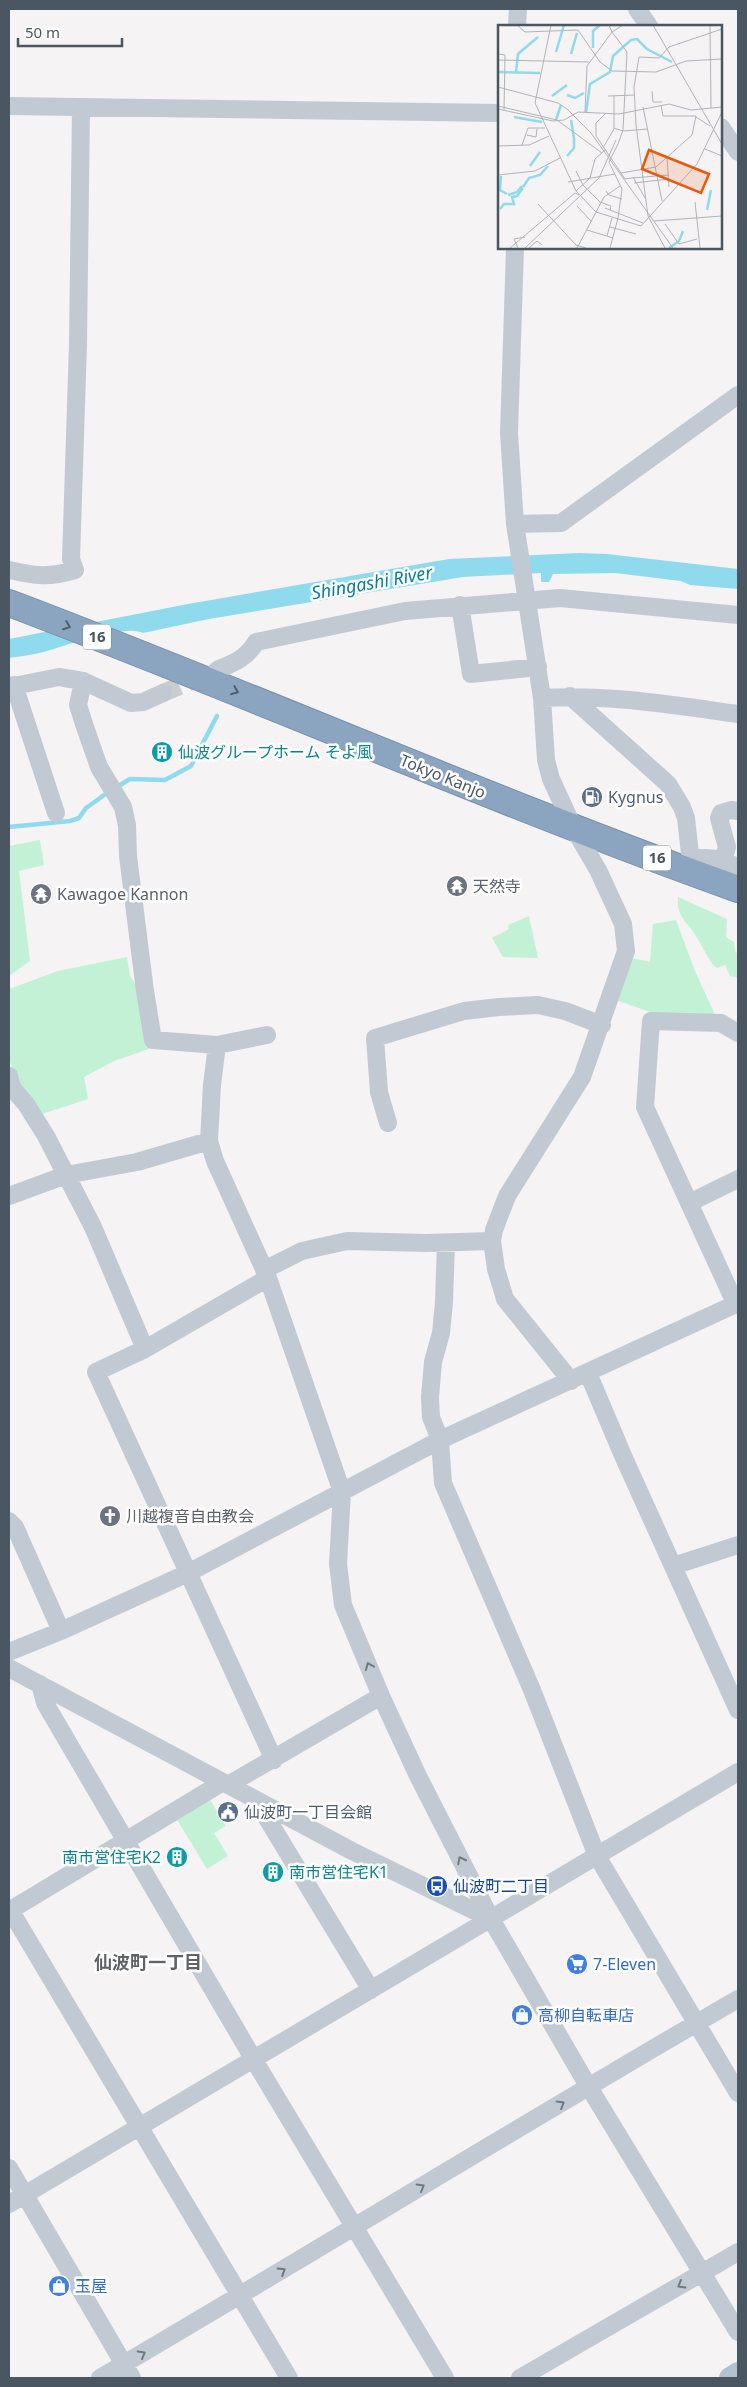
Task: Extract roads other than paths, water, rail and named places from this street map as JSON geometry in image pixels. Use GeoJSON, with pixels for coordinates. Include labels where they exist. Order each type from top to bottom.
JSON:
{"type":"FeatureCollection","features":[{"type":"Feature","properties":{"kind":"highway","name":"Tokyo Kanjo"},"geometry":{"type":"LineString","coordinates":[[13,611],[173,667],[578,836],[738,906]]}},
{"type":"Feature","properties":{"kind":"highway","name":"Tokyo Kanjo"},"geometry":{"type":"LineString","coordinates":[[13,611],[139,673],[479,806],[578,836],[692,864],[738,890]]}},
{"type":"Feature","properties":{"kind":"main road"},"geometry":{"type":"LineString","coordinates":[[730,2378],[738,2374]]}},
{"type":"Feature","properties":{"kind":"street"},"geometry":{"type":"LineString","coordinates":[[517,25],[518,9]]}},
{"type":"Feature","properties":{"kind":"street"},"geometry":{"type":"LineString","coordinates":[[637,9],[648,25]]}},
{"type":"Feature","properties":{"kind":"street"},"geometry":{"type":"LineString","coordinates":[[9,106],[498,113]]}},
{"type":"Feature","properties":{"kind":"street"},"geometry":{"type":"LineString","coordinates":[[9,570],[38,576],[54,576],[75,570],[71,559],[78,344],[81,107]]}},
{"type":"Feature","properties":{"kind":"street"},"geometry":{"type":"LineString","coordinates":[[722,128],[738,152]]}},
{"type":"Feature","properties":{"kind":"street"},"geometry":{"type":"LineString","coordinates":[[515,249],[508,432],[516,527],[542,698],[546,760],[550,779],[578,836],[598,870],[623,924],[626,951],[602,1025],[582,1077],[507,1196],[494,1230],[492,1241],[496,1269],[505,1299],[571,1381]]}},
{"type":"Feature","properties":{"kind":"street"},"geometry":{"type":"LineString","coordinates":[[516,527],[561,523],[738,395]]}},
{"type":"Feature","properties":{"kind":"street"},"geometry":{"type":"LineString","coordinates":[[217,670],[235,663],[250,654],[254,642],[405,611],[460,605],[560,598],[738,615]]}},
{"type":"Feature","properties":{"kind":"street"},"geometry":{"type":"LineString","coordinates":[[460,605],[471,674],[538,668]]}},
{"type":"Feature","properties":{"kind":"street"},"geometry":{"type":"LineString","coordinates":[[56,813],[12,686],[59,677],[83,681],[131,703],[143,702],[163,693]]}},
{"type":"Feature","properties":{"kind":"street"},"geometry":{"type":"LineString","coordinates":[[83,681],[78,705],[99,767],[123,807],[127,825],[144,981],[153,1040],[217,1045],[267,1035]]}},
{"type":"Feature","properties":{"kind":"street"},"geometry":{"type":"LineString","coordinates":[[542,698],[570,696],[643,700],[738,714]]}},
{"type":"Feature","properties":{"kind":"street"},"geometry":{"type":"LineString","coordinates":[[570,696],[668,784],[682,807],[686,818],[692,864],[731,864],[719,818],[721,813],[731,810],[738,811]]}},
{"type":"Feature","properties":{"kind":"street"},"geometry":{"type":"LineString","coordinates":[[388,1123],[379,1092],[375,1038],[464,1010],[499,1007],[538,1005],[565,1011],[602,1025]]}},
{"type":"Feature","properties":{"kind":"street"},"geometry":{"type":"LineString","coordinates":[[9,1652],[61,1631],[188,1573],[440,1440],[736,1307],[645,1107],[651,1021],[721,1023],[738,1033]]}},
{"type":"Feature","properties":{"kind":"street"},"geometry":{"type":"LineString","coordinates":[[217,1045],[209,1141],[215,1161],[266,1274],[342,1492],[338,1564],[343,1605],[381,1696],[418,1776],[490,1919],[589,2087],[738,2332]]}},
{"type":"Feature","properties":{"kind":"street"},"geometry":{"type":"LineString","coordinates":[[9,1076],[12,1088],[26,1104],[46,1136],[93,1227],[145,1349]]}},
{"type":"Feature","properties":{"kind":"street"},"geometry":{"type":"LineString","coordinates":[[9,1196],[66,1175],[137,1162],[209,1141]]}},
{"type":"Feature","properties":{"kind":"street"},"geometry":{"type":"LineString","coordinates":[[689,1203],[738,1180]]}},
{"type":"Feature","properties":{"kind":"street"},"geometry":{"type":"LineString","coordinates":[[274,1760],[96,1372],[145,1349],[302,1251],[346,1240],[446,1243],[492,1241]]}},
{"type":"Feature","properties":{"kind":"street"},"geometry":{"type":"LineString","coordinates":[[446,1243],[441,1333],[433,1362],[430,1397],[432,1417],[440,1440],[443,1483],[532,1690],[597,1856],[738,2093]]}},
{"type":"Feature","properties":{"kind":"street"},"geometry":{"type":"LineString","coordinates":[[588,1374],[738,1710]]}},
{"type":"Feature","properties":{"kind":"street"},"geometry":{"type":"LineString","coordinates":[[11,1526],[61,1631]]}},
{"type":"Feature","properties":{"kind":"street"},"geometry":{"type":"LineString","coordinates":[[673,1566],[738,1545]]}},
{"type":"Feature","properties":{"kind":"street"},"geometry":{"type":"LineString","coordinates":[[9,1668],[352,1851],[490,1919]]}},
{"type":"Feature","properties":{"kind":"street"},"geometry":{"type":"LineString","coordinates":[[40,1684],[45,1703],[254,2060],[445,2378]]}},
{"type":"Feature","properties":{"kind":"street"},"geometry":{"type":"LineString","coordinates":[[290,2378],[9,1909],[125,1840],[225,1784],[274,1760],[381,1696]]}},
{"type":"Feature","properties":{"kind":"street"},"geometry":{"type":"LineString","coordinates":[[9,2204],[738,1772]]}},
{"type":"Feature","properties":{"kind":"street"},"geometry":{"type":"LineString","coordinates":[[265,1805],[265,1815],[371,1990]]}},
{"type":"Feature","properties":{"kind":"street"},"geometry":{"type":"LineString","coordinates":[[100,2378],[128,2371],[241,2296],[353,2226],[738,1999]]}},
{"type":"Feature","properties":{"kind":"street"},"geometry":{"type":"LineString","coordinates":[[9,2168],[128,2371]]}},
{"type":"Feature","properties":{"kind":"street"},"geometry":{"type":"LineString","coordinates":[[520,2378],[738,2252]]}},
{"type":"Feature","properties":{"kind":"water","name":"Shingashi River"},"geometry":{"type":"Polygon","coordinates":[[[579,553],[607,554],[738,569],[738,589],[690,585],[681,581],[615,573],[553,574],[549,582],[541,582],[541,573],[463,577],[209,619],[143,633],[123,631],[110,633],[42,652],[9,658],[9,639],[188,604],[449,559],[579,553]]]}},
{"type":"Feature","properties":{"kind":"waterway"},"geometry":{"type":"LineString","coordinates":[[117,787],[130,779],[165,780],[191,766],[217,716]]}},
{"type":"Feature","properties":{"kind":"waterway"},"geometry":{"type":"LineString","coordinates":[[9,827],[70,821],[79,818],[86,808],[107,793]]}},
{"type":"Feature","properties":{"kind":"tunnel"},"geometry":{"type":"LineString","coordinates":[[163,693],[203,676]]}},
{"type":"Feature","properties":{"kind":"place","name":"仙波グループホーム そよ風"},"geometry":{"type":"Point","coordinates":[162,752]}},
{"type":"Feature","properties":{"kind":"place","name":"Kygnus"},"geometry":{"type":"Point","coordinates":[592,797]}},
{"type":"Feature","properties":{"kind":"place","name":"天然寺"},"geometry":{"type":"Point","coordinates":[457,886]}},
{"type":"Feature","properties":{"kind":"place","name":"Kawagoe Kannon"},"geometry":{"type":"Point","coordinates":[41,894]}},
{"type":"Feature","properties":{"kind":"place","name":"川越複音自由教会"},"geometry":{"type":"Point","coordinates":[110,1516]}},
{"type":"Feature","properties":{"kind":"place","name":"仙波町一丁目会館"},"geometry":{"type":"Point","coordinates":[228,1812]}},
{"type":"Feature","properties":{"kind":"place","name":"南市営住宅K2"},"geometry":{"type":"Point","coordinates":[177,1857]}},
{"type":"Feature","properties":{"kind":"place","name":"南市営住宅K1"},"geometry":{"type":"Point","coordinates":[273,1872]}},
{"type":"Feature","properties":{"kind":"place","name":"仙波町二丁目"},"geometry":{"type":"Point","coordinates":[437,1886]}},
{"type":"Feature","properties":{"kind":"place","name":"7-Eleven"},"geometry":{"type":"Point","coordinates":[577,1964]}},
{"type":"Feature","properties":{"kind":"place","name":"高柳自転車店"},"geometry":{"type":"Point","coordinates":[522,2015]}},
{"type":"Feature","properties":{"kind":"place","name":"玉屋"},"geometry":{"type":"Point","coordinates":[59,2286]}},
{"type":"Feature","properties":{"kind":"district","name":"仙波町一丁目"},"geometry":{"type":"Point","coordinates":[148,1963]}}]}
